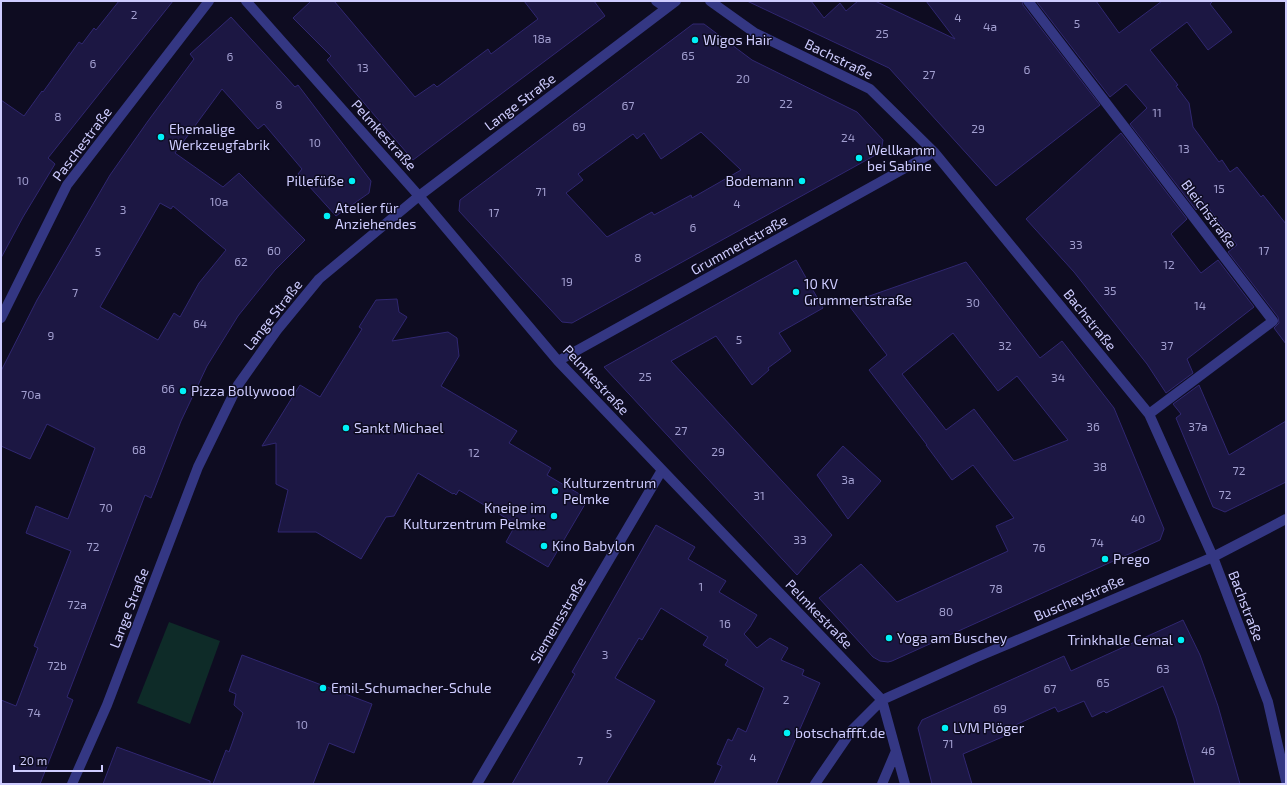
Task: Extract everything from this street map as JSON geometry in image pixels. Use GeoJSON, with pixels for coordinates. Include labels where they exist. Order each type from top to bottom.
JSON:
{"type":"FeatureCollection","features":[{"type":"Feature","properties":{"kind":"street","name":"Paschestraße"},"geometry":{"type":"LineString","coordinates":[[1,318],[67,185],[209,1]]}},
{"type":"Feature","properties":{"kind":"street","name":"Pelmkestraße"},"geometry":{"type":"LineString","coordinates":[[246,1],[419,196],[558,361],[882,700],[905,784]]}},
{"type":"Feature","properties":{"kind":"street"},"geometry":{"type":"LineString","coordinates":[[656,1],[666,8]]}},
{"type":"Feature","properties":{"kind":"street","name":"Lange Straße"},"geometry":{"type":"LineString","coordinates":[[72,784],[107,705],[198,467],[238,385],[277,330],[319,279],[419,196],[676,1]]}},
{"type":"Feature","properties":{"kind":"street","name":"Bachstraße"},"geometry":{"type":"LineString","coordinates":[[710,1],[755,33],[870,89],[934,152],[1149,414],[1212,557],[1268,702],[1286,781]]}},
{"type":"Feature","properties":{"kind":"street","name":"Bleichstraße"},"geometry":{"type":"LineString","coordinates":[[1028,1],[1273,321],[1149,414]]}},
{"type":"Feature","properties":{"kind":"street","name":"Grummertstraße"},"geometry":{"type":"LineString","coordinates":[[558,361],[934,152]]}},
{"type":"Feature","properties":{"kind":"street","name":"Siemensstraße"},"geometry":{"type":"LineString","coordinates":[[477,784],[662,470]]}},
{"type":"Feature","properties":{"kind":"street","name":"Buscheystraße"},"geometry":{"type":"LineString","coordinates":[[882,700],[975,658],[1212,557],[1286,519]]}},
{"type":"Feature","properties":{"kind":"street"},"geometry":{"type":"LineString","coordinates":[[815,784],[852,730],[882,700]]}},
{"type":"Feature","properties":{"kind":"street"},"geometry":{"type":"LineString","coordinates":[[882,784],[896,751]]}},
{"type":"Feature","properties":{"kind":"green space"},"geometry":{"type":"Polygon","coordinates":[[[169,622],[220,641],[190,724],[137,703],[169,622]]]}},
{"type":"Feature","properties":{"kind":"building"},"geometry":{"type":"Polygon","coordinates":[[[119,1],[173,1],[48,158],[55,164],[23,217],[1,258],[1,100],[24,116],[79,42],[82,44],[94,28],[96,30],[119,1]]]}},
{"type":"Feature","properties":{"kind":"building"},"geometry":{"type":"Polygon","coordinates":[[[311,1],[334,1],[415,97],[434,84],[437,87],[488,49],[491,54],[538,19],[524,1],[594,1],[605,16],[413,160],[327,60],[331,56],[293,18],[311,1]]]}},
{"type":"Feature","properties":{"kind":"building"},"geometry":{"type":"Polygon","coordinates":[[[747,1],[811,1],[824,18],[840,3],[846,11],[858,1],[875,1],[955,39],[926,1],[1022,1],[1023,5],[1100,105],[996,186],[889,68],[747,1]]]}},
{"type":"Feature","properties":{"kind":"building"},"geometry":{"type":"Polygon","coordinates":[[[1036,1],[1096,1],[1119,33],[1162,1],[1213,1],[1210,4],[1232,32],[1208,50],[1187,22],[1150,50],[1178,85],[1176,86],[1189,103],[1193,127],[1219,162],[1222,160],[1230,172],[1237,167],[1261,197],[1263,195],[1286,224],[1286,344],[1274,328],[1279,323],[1278,317],[1228,252],[1237,245],[1204,202],[1196,210],[1130,124],[1147,108],[1126,84],[1110,97],[1036,1]]]}},
{"type":"Feature","properties":{"kind":"building"},"geometry":{"type":"Polygon","coordinates":[[[231,17],[295,87],[298,85],[371,181],[369,193],[336,216],[298,174],[302,169],[264,124],[258,129],[222,89],[175,153],[223,187],[239,173],[305,240],[275,270],[238,316],[207,366],[181,421],[151,498],[145,495],[67,697],[73,700],[40,784],[1,784],[1,700],[16,706],[38,648],[34,646],[71,551],[26,533],[36,506],[68,519],[95,448],[47,424],[30,459],[1,446],[1,371],[37,300],[110,175],[194,59],[190,54],[231,17]],[[160,203],[100,307],[158,340],[174,313],[180,317],[199,283],[226,250],[173,206],[171,209],[160,203]]]}},
{"type":"Feature","properties":{"kind":"building"},"geometry":{"type":"Polygon","coordinates":[[[693,24],[704,24],[752,60],[857,112],[883,140],[881,152],[572,323],[562,322],[459,211],[460,200],[693,24]],[[701,132],[661,159],[644,133],[637,139],[633,134],[578,174],[583,180],[566,193],[607,237],[652,212],[654,215],[691,195],[692,198],[741,170],[701,132]]]}},
{"type":"Feature","properties":{"kind":"building"},"geometry":{"type":"Polygon","coordinates":[[[1121,133],[1187,219],[1171,234],[1201,273],[1218,260],[1254,307],[1187,359],[1193,373],[1166,393],[1147,364],[1074,272],[1026,219],[1121,133]]]}},
{"type":"Feature","properties":{"kind":"building"},"geometry":{"type":"Polygon","coordinates":[[[796,260],[823,308],[779,333],[791,351],[768,368],[769,370],[752,385],[716,336],[671,361],[832,535],[797,575],[604,367],[796,260]]]}},
{"type":"Feature","properties":{"kind":"building"},"geometry":{"type":"Polygon","coordinates":[[[966,262],[1040,358],[1062,341],[1114,408],[1164,529],[1160,540],[892,661],[880,661],[873,657],[819,598],[861,564],[897,602],[1008,551],[996,526],[1014,518],[973,465],[952,480],[869,370],[887,355],[850,307],[861,299],[966,262]],[[953,333],[902,374],[946,430],[974,409],[1014,461],[1068,440],[1017,376],[998,391],[953,333]]]}},
{"type":"Feature","properties":{"kind":"building"},"geometry":{"type":"Polygon","coordinates":[[[397,299],[399,312],[407,317],[392,341],[448,332],[457,338],[459,356],[441,386],[517,431],[509,443],[551,468],[547,475],[588,499],[548,567],[506,542],[516,524],[459,490],[456,495],[454,493],[453,494],[418,473],[394,516],[386,517],[361,559],[316,532],[278,532],[288,490],[276,484],[276,443],[262,446],[300,385],[320,397],[362,329],[359,327],[376,300],[397,299]]]}},
{"type":"Feature","properties":{"kind":"building"},"geometry":{"type":"Polygon","coordinates":[[[1199,385],[1229,455],[1286,421],[1286,482],[1225,512],[1213,507],[1176,418],[1181,414],[1173,404],[1199,385]]]}},
{"type":"Feature","properties":{"kind":"building"},"geometry":{"type":"Polygon","coordinates":[[[843,446],[881,481],[848,519],[817,475],[843,446]]]}},
{"type":"Feature","properties":{"kind":"building"},"geometry":{"type":"Polygon","coordinates":[[[656,525],[695,547],[688,559],[726,581],[719,592],[757,615],[744,634],[757,648],[770,638],[788,648],[781,660],[804,670],[802,675],[820,683],[776,784],[714,784],[722,766],[717,764],[728,739],[732,741],[738,728],[746,732],[764,688],[725,665],[728,660],[703,645],[708,637],[661,608],[642,640],[639,638],[615,678],[655,701],[606,784],[512,784],[575,674],[572,672],[656,525]]]}},
{"type":"Feature","properties":{"kind":"building"},"geometry":{"type":"Polygon","coordinates":[[[1183,620],[1200,655],[1218,706],[1240,784],[1195,784],[1176,718],[1163,686],[1106,713],[1104,711],[1092,717],[1084,701],[1058,712],[1055,707],[1011,727],[1014,732],[963,754],[972,784],[932,784],[918,728],[922,720],[1064,656],[1071,671],[1183,620]]]}},
{"type":"Feature","properties":{"kind":"building"},"geometry":{"type":"Polygon","coordinates":[[[242,655],[372,704],[354,753],[329,743],[313,784],[213,784],[226,750],[229,752],[243,713],[234,705],[236,694],[229,691],[242,655]]]}},
{"type":"Feature","properties":{"kind":"building"},"geometry":{"type":"Polygon","coordinates":[[[117,747],[210,781],[210,784],[103,784],[117,747]]]}},
{"type":"Feature","properties":{"kind":"place","name":"Wigos Hair"},"geometry":{"type":"Point","coordinates":[695,40]}},
{"type":"Feature","properties":{"kind":"place","name":"Ehemalige Werkzeugfabrik"},"geometry":{"type":"Point","coordinates":[161,137]}},
{"type":"Feature","properties":{"kind":"place","name":"Wellkamm bei Sabine"},"geometry":{"type":"Point","coordinates":[859,158]}},
{"type":"Feature","properties":{"kind":"place","name":"Pillefüße"},"geometry":{"type":"Point","coordinates":[352,181]}},
{"type":"Feature","properties":{"kind":"place","name":"Bodemann"},"geometry":{"type":"Point","coordinates":[802,181]}},
{"type":"Feature","properties":{"kind":"place","name":"Atelier für Anziehendes"},"geometry":{"type":"Point","coordinates":[327,216]}},
{"type":"Feature","properties":{"kind":"place","name":"10 KV Grummertstraße"},"geometry":{"type":"Point","coordinates":[796,292]}},
{"type":"Feature","properties":{"kind":"place","name":"Pizza Bollywood"},"geometry":{"type":"Point","coordinates":[183,391]}},
{"type":"Feature","properties":{"kind":"place","name":"Sankt Michael"},"geometry":{"type":"Point","coordinates":[346,428]}},
{"type":"Feature","properties":{"kind":"place","name":"Kulturzentrum Pelmke"},"geometry":{"type":"Point","coordinates":[555,491]}},
{"type":"Feature","properties":{"kind":"place","name":"Kneipe im Kulturzentrum Pelmke"},"geometry":{"type":"Point","coordinates":[554,516]}},
{"type":"Feature","properties":{"kind":"place","name":"Kino Babylon"},"geometry":{"type":"Point","coordinates":[544,546]}},
{"type":"Feature","properties":{"kind":"place","name":"Prego"},"geometry":{"type":"Point","coordinates":[1105,559]}},
{"type":"Feature","properties":{"kind":"place","name":"Yoga am Buschey"},"geometry":{"type":"Point","coordinates":[889,638]}},
{"type":"Feature","properties":{"kind":"place","name":"Trinkhalle Cemal"},"geometry":{"type":"Point","coordinates":[1181,640]}},
{"type":"Feature","properties":{"kind":"place","name":"Emil-Schumacher-Schule"},"geometry":{"type":"Point","coordinates":[323,688]}},
{"type":"Feature","properties":{"kind":"place","name":"LVM Plöger"},"geometry":{"type":"Point","coordinates":[945,728]}},
{"type":"Feature","properties":{"kind":"place","name":"botschaffft.de"},"geometry":{"type":"Point","coordinates":[787,733]}}]}
